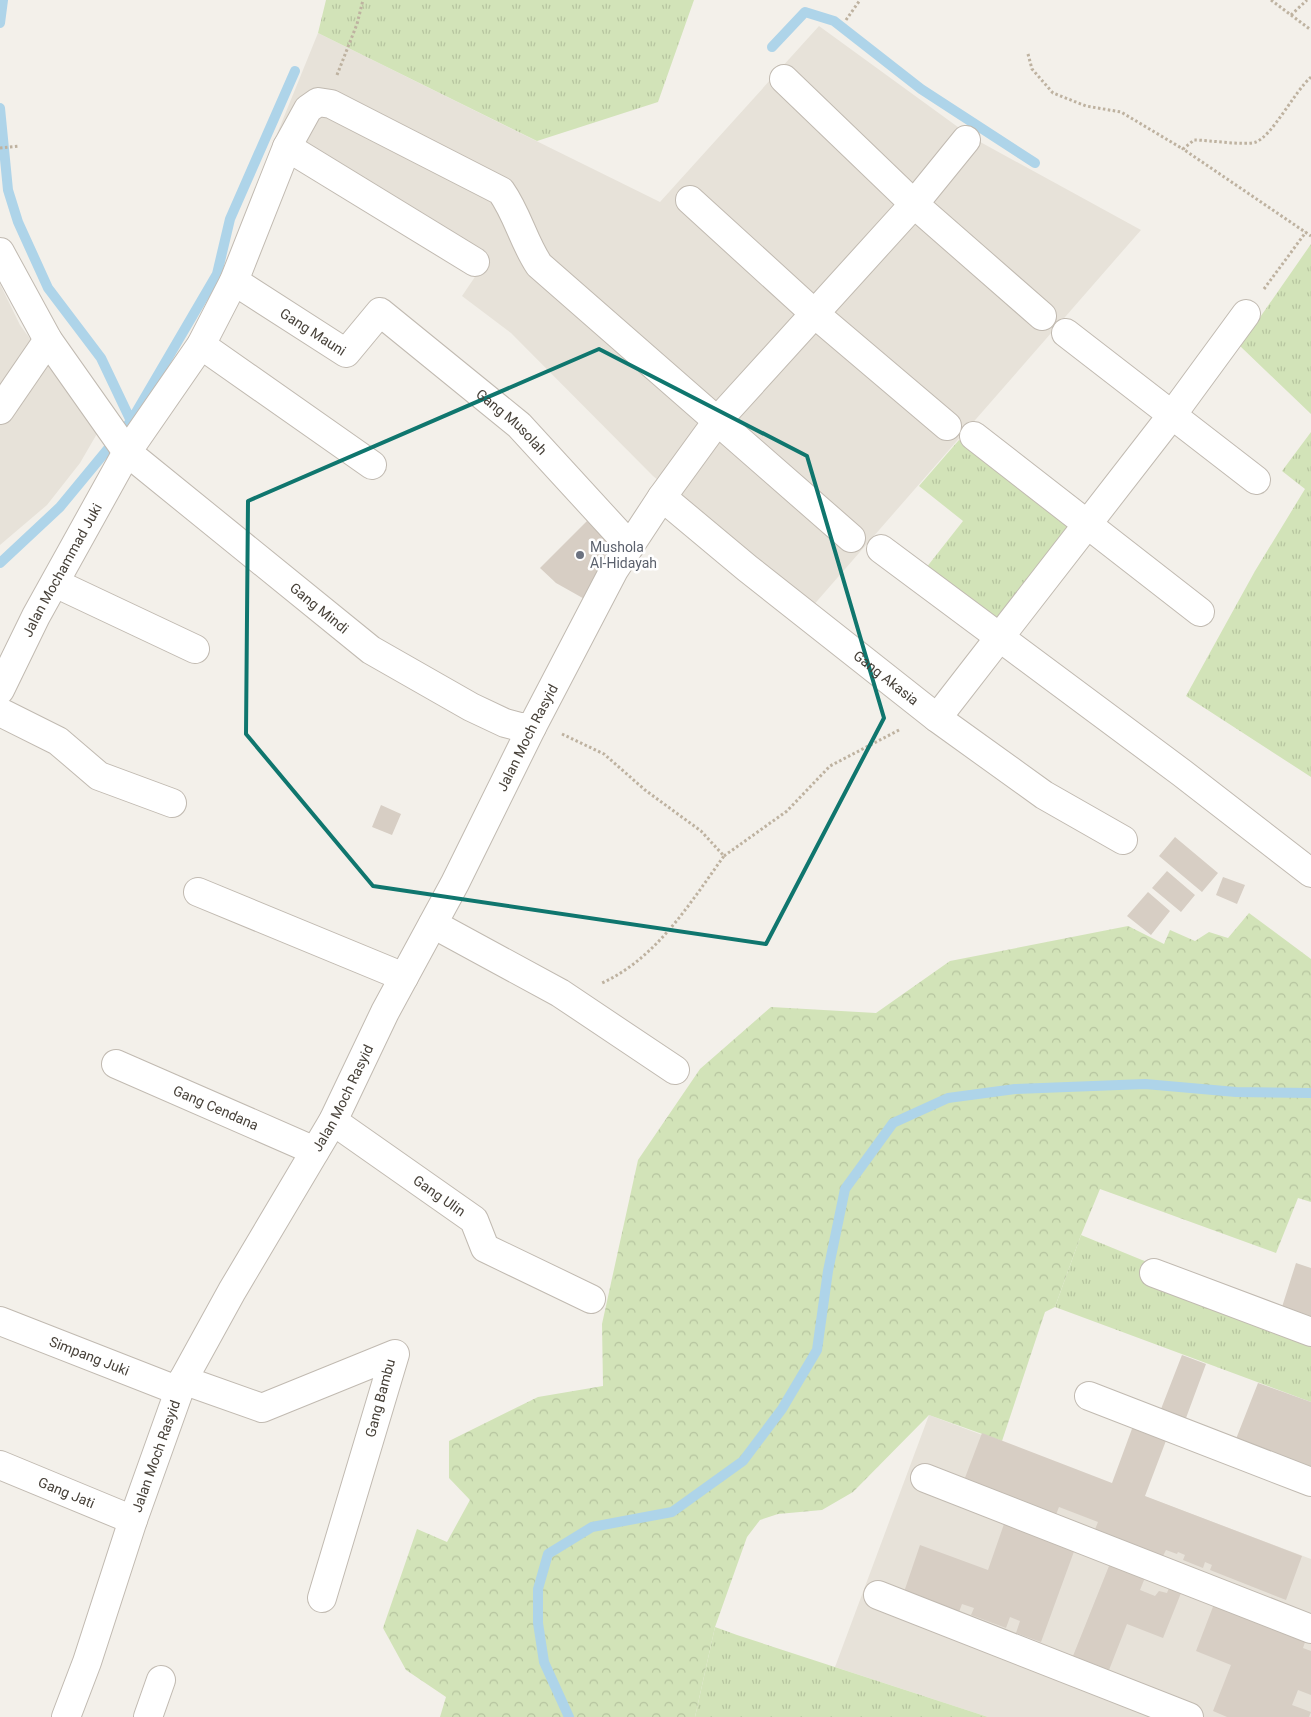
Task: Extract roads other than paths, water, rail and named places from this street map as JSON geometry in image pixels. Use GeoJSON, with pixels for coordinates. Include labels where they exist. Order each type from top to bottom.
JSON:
{"type":"FeatureCollection","features":[{"type":"Feature","properties":{"kind":"street"},"geometry":{"type":"LineString","coordinates":[[784,78],[914,204],[1042,316]]}},
{"type":"Feature","properties":{"kind":"street","name":"Jalan Mochammad Juki"},"geometry":{"type":"LineString","coordinates":[[0,690],[36,616],[55,583],[119,442],[201,345],[234,281],[287,147],[308,108],[318,102],[325,103],[501,191],[512,206],[527,246],[540,265],[718,420]]}},
{"type":"Feature","properties":{"kind":"street","name":"Jalan Moch Rasyid"},"geometry":{"type":"LineString","coordinates":[[66,1717],[87,1662],[133,1520],[181,1386],[232,1291],[333,1121],[404,977],[433,924],[591,611],[662,497],[718,420],[914,204],[966,140]]}},
{"type":"Feature","properties":{"kind":"street"},"geometry":{"type":"LineString","coordinates":[[287,147],[475,262]]}},
{"type":"Feature","properties":{"kind":"street"},"geometry":{"type":"LineString","coordinates":[[690,200],[815,314],[947,426]]}},
{"type":"Feature","properties":{"kind":"street"},"geometry":{"type":"LineString","coordinates":[[0,252],[48,340],[119,442]]}},
{"type":"Feature","properties":{"kind":"street","name":"Gang Mauni"},"geometry":{"type":"LineString","coordinates":[[234,281],[346,353],[380,312]]}},
{"type":"Feature","properties":{"kind":"street","name":"Gang Musolah"},"geometry":{"type":"LineString","coordinates":[[380,312],[519,425],[630,546]]}},
{"type":"Feature","properties":{"kind":"street"},"geometry":{"type":"LineString","coordinates":[[937,718],[1172,415],[1246,314]]}},
{"type":"Feature","properties":{"kind":"street"},"geometry":{"type":"LineString","coordinates":[[1066,333],[1256,480]]}},
{"type":"Feature","properties":{"kind":"street"},"geometry":{"type":"LineString","coordinates":[[0,410],[48,340]]}},
{"type":"Feature","properties":{"kind":"street"},"geometry":{"type":"LineString","coordinates":[[201,345],[372,465]]}},
{"type":"Feature","properties":{"kind":"street"},"geometry":{"type":"LineString","coordinates":[[718,420],[851,538]]}},
{"type":"Feature","properties":{"kind":"street"},"geometry":{"type":"LineString","coordinates":[[974,436],[1089,523],[1200,612]]}},
{"type":"Feature","properties":{"kind":"street","name":"Gang Mindi"},"geometry":{"type":"LineString","coordinates":[[119,442],[371,650],[471,707],[505,723],[520,727],[532,727]]}},
{"type":"Feature","properties":{"kind":"street","name":"Gang Akasia"},"geometry":{"type":"LineString","coordinates":[[662,497],[746,568],[937,718],[1044,796],[1123,840]]}},
{"type":"Feature","properties":{"kind":"street"},"geometry":{"type":"LineString","coordinates":[[881,549],[1182,773],[1311,873]]}},
{"type":"Feature","properties":{"kind":"street"},"geometry":{"type":"LineString","coordinates":[[55,583],[195,649]]}},
{"type":"Feature","properties":{"kind":"street"},"geometry":{"type":"LineString","coordinates":[[0,712],[58,741],[99,776],[172,803]]}},
{"type":"Feature","properties":{"kind":"street"},"geometry":{"type":"LineString","coordinates":[[198,892],[404,977]]}},
{"type":"Feature","properties":{"kind":"street"},"geometry":{"type":"LineString","coordinates":[[433,924],[560,993],[674,1070]]}},
{"type":"Feature","properties":{"kind":"street","name":"Gang Cendana"},"geometry":{"type":"LineString","coordinates":[[116,1064],[315,1151]]}},
{"type":"Feature","properties":{"kind":"street","name":"Gang Ulin"},"geometry":{"type":"LineString","coordinates":[[333,1121],[474,1220],[486,1248],[591,1299]]}},
{"type":"Feature","properties":{"kind":"street"},"geometry":{"type":"LineString","coordinates":[[1154,1273],[1311,1332]]}},
{"type":"Feature","properties":{"kind":"street","name":"Simpang Juki"},"geometry":{"type":"LineString","coordinates":[[0,1320],[181,1386]]}},
{"type":"Feature","properties":{"kind":"street","name":"Gang Bambu"},"geometry":{"type":"LineString","coordinates":[[181,1386],[262,1408],[395,1354],[322,1598]]}},
{"type":"Feature","properties":{"kind":"street"},"geometry":{"type":"LineString","coordinates":[[1089,1396],[1311,1482]]}},
{"type":"Feature","properties":{"kind":"street","name":"Gang Jati"},"geometry":{"type":"LineString","coordinates":[[0,1465],[133,1520]]}},
{"type":"Feature","properties":{"kind":"street"},"geometry":{"type":"LineString","coordinates":[[924,1478],[1311,1629]]}},
{"type":"Feature","properties":{"kind":"street"},"geometry":{"type":"LineString","coordinates":[[878,1595],[1190,1717]]}},
{"type":"Feature","properties":{"kind":"street"},"geometry":{"type":"LineString","coordinates":[[148,1717],[161,1680]]}},
{"type":"Feature","properties":{"kind":"waterway"},"geometry":{"type":"LineString","coordinates":[[0,23],[3,0]]}},
{"type":"Feature","properties":{"kind":"waterway"},"geometry":{"type":"LineString","coordinates":[[772,47],[805,12],[834,21],[921,89],[1035,163]]}},
{"type":"Feature","properties":{"kind":"waterway"},"geometry":{"type":"LineString","coordinates":[[0,563],[60,507],[131,421],[217,274],[230,219],[295,71]]}},
{"type":"Feature","properties":{"kind":"waterway"},"geometry":{"type":"LineString","coordinates":[[0,108],[8,190],[18,222],[48,288],[101,358],[131,421]]}},
{"type":"Feature","properties":{"kind":"waterway"},"geometry":{"type":"LineString","coordinates":[[569,1717],[544,1662],[538,1623],[538,1589],[548,1554],[592,1527],[672,1512],[743,1461],[782,1409],[817,1350],[828,1271],[845,1189],[893,1123],[948,1098],[1015,1089],[1145,1084],[1236,1092],[1311,1093]]}},
{"type":"Feature","properties":{"kind":"place","name":"Mushola Al-Hidayah"},"geometry":{"type":"Point","coordinates":[580,555]}}]}
